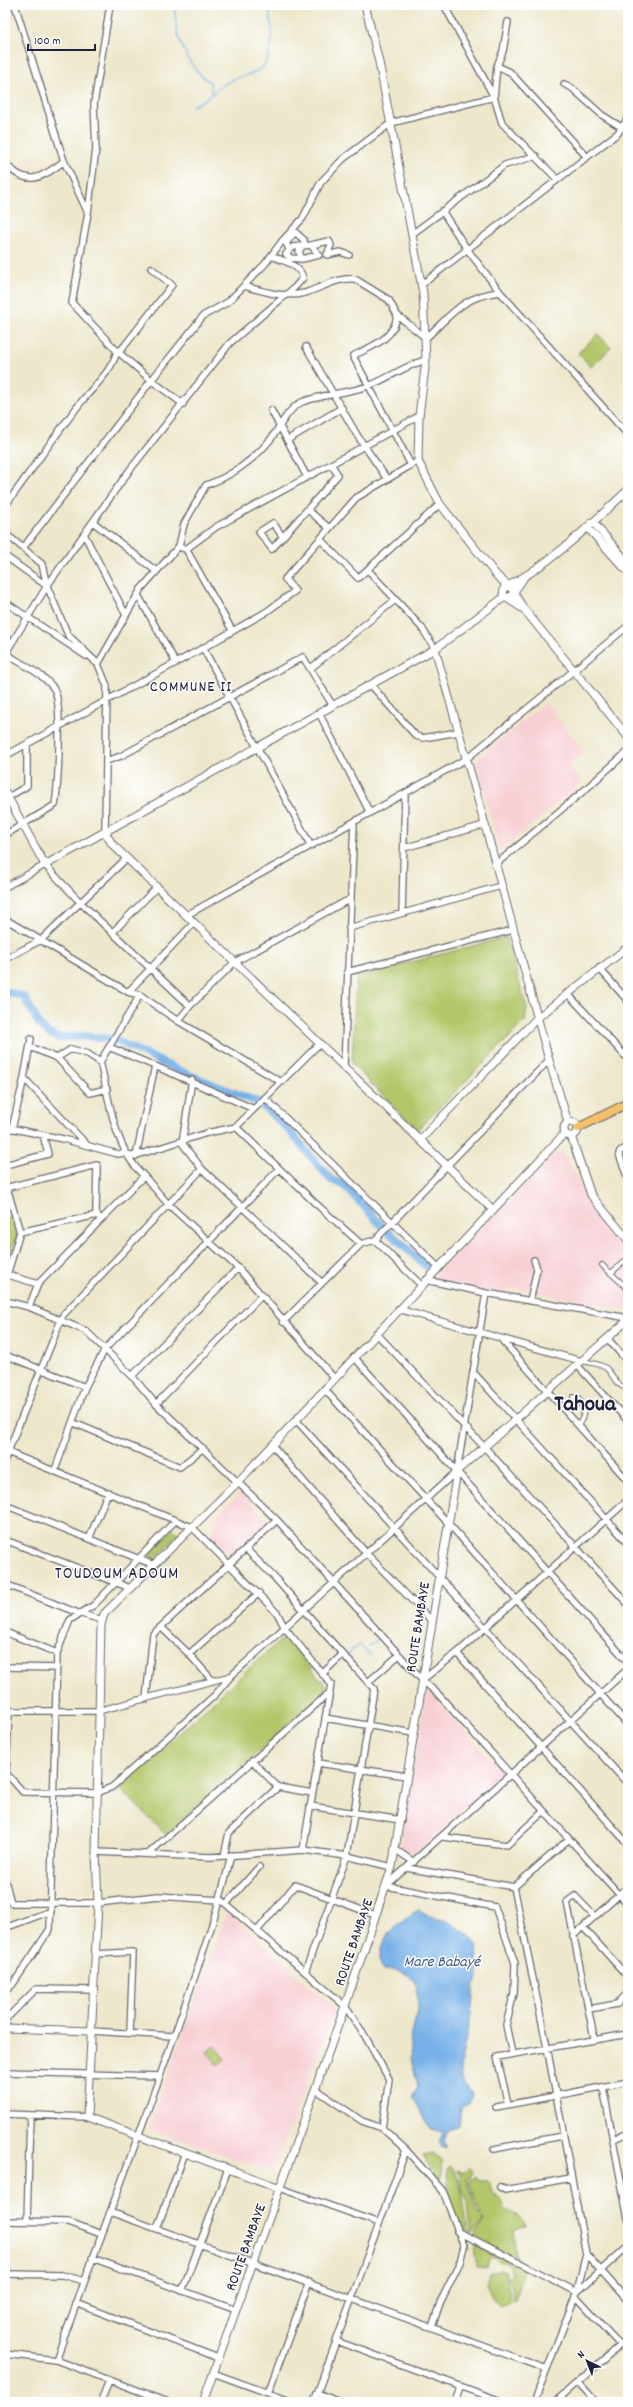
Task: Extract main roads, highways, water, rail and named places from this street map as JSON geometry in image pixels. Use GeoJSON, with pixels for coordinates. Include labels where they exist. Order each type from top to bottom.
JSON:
{"type":"FeatureCollection","features":[{"type":"Feature","properties":{"kind":"main road"},"geometry":{"type":"LineString","coordinates":[[578,1128],[628,1102]]}},
{"type":"Feature","properties":{"kind":"water","name":"Mare Babayé"},"geometry":{"type":"Polygon","coordinates":[[[419,1910],[434,1918],[447,1921],[468,1934],[477,1945],[478,1979],[474,1988],[471,2014],[460,2066],[463,2082],[473,2095],[469,2103],[461,2108],[459,2125],[446,2133],[443,2141],[446,2149],[440,2147],[439,2142],[443,2133],[429,2127],[412,2098],[418,2086],[410,2050],[418,2005],[416,1986],[412,1979],[402,1972],[383,1970],[380,1961],[380,1951],[389,1934],[396,1926],[411,1914],[419,1910]]]}},
{"type":"Feature","properties":{"kind":"waterway"},"geometry":{"type":"LineString","coordinates":[[174,5],[178,32],[183,49],[197,71],[210,82],[212,94]]}},
{"type":"Feature","properties":{"kind":"waterway"},"geometry":{"type":"LineString","coordinates":[[192,106],[226,83],[255,72],[265,64],[270,52],[272,34],[269,13],[270,5]]}},
{"type":"Feature","properties":{"kind":"waterway"},"geometry":{"type":"LineString","coordinates":[[5,991],[24,997],[39,1024],[48,1033],[58,1038],[83,1036],[113,1039],[189,1075],[260,1103],[291,1133],[331,1180],[344,1185],[381,1225],[426,1266]]}},
{"type":"Feature","properties":{"kind":"waterway"},"geometry":{"type":"LineString","coordinates":[[369,1646],[376,1640]]}},
{"type":"Feature","properties":{"kind":"waterway"},"geometry":{"type":"LineString","coordinates":[[347,1655],[359,1644],[371,1656]]}},
{"type":"Feature","properties":{"kind":"district","name":"COMMUNE II"},"geometry":{"type":"Point","coordinates":[191,685]}},
{"type":"Feature","properties":{"kind":"district","name":"Tahoua"},"geometry":{"type":"Point","coordinates":[585,1402]}},
{"type":"Feature","properties":{"kind":"district","name":"TOUDOUM ADOUM"},"geometry":{"type":"Point","coordinates":[117,1572]}}]}
